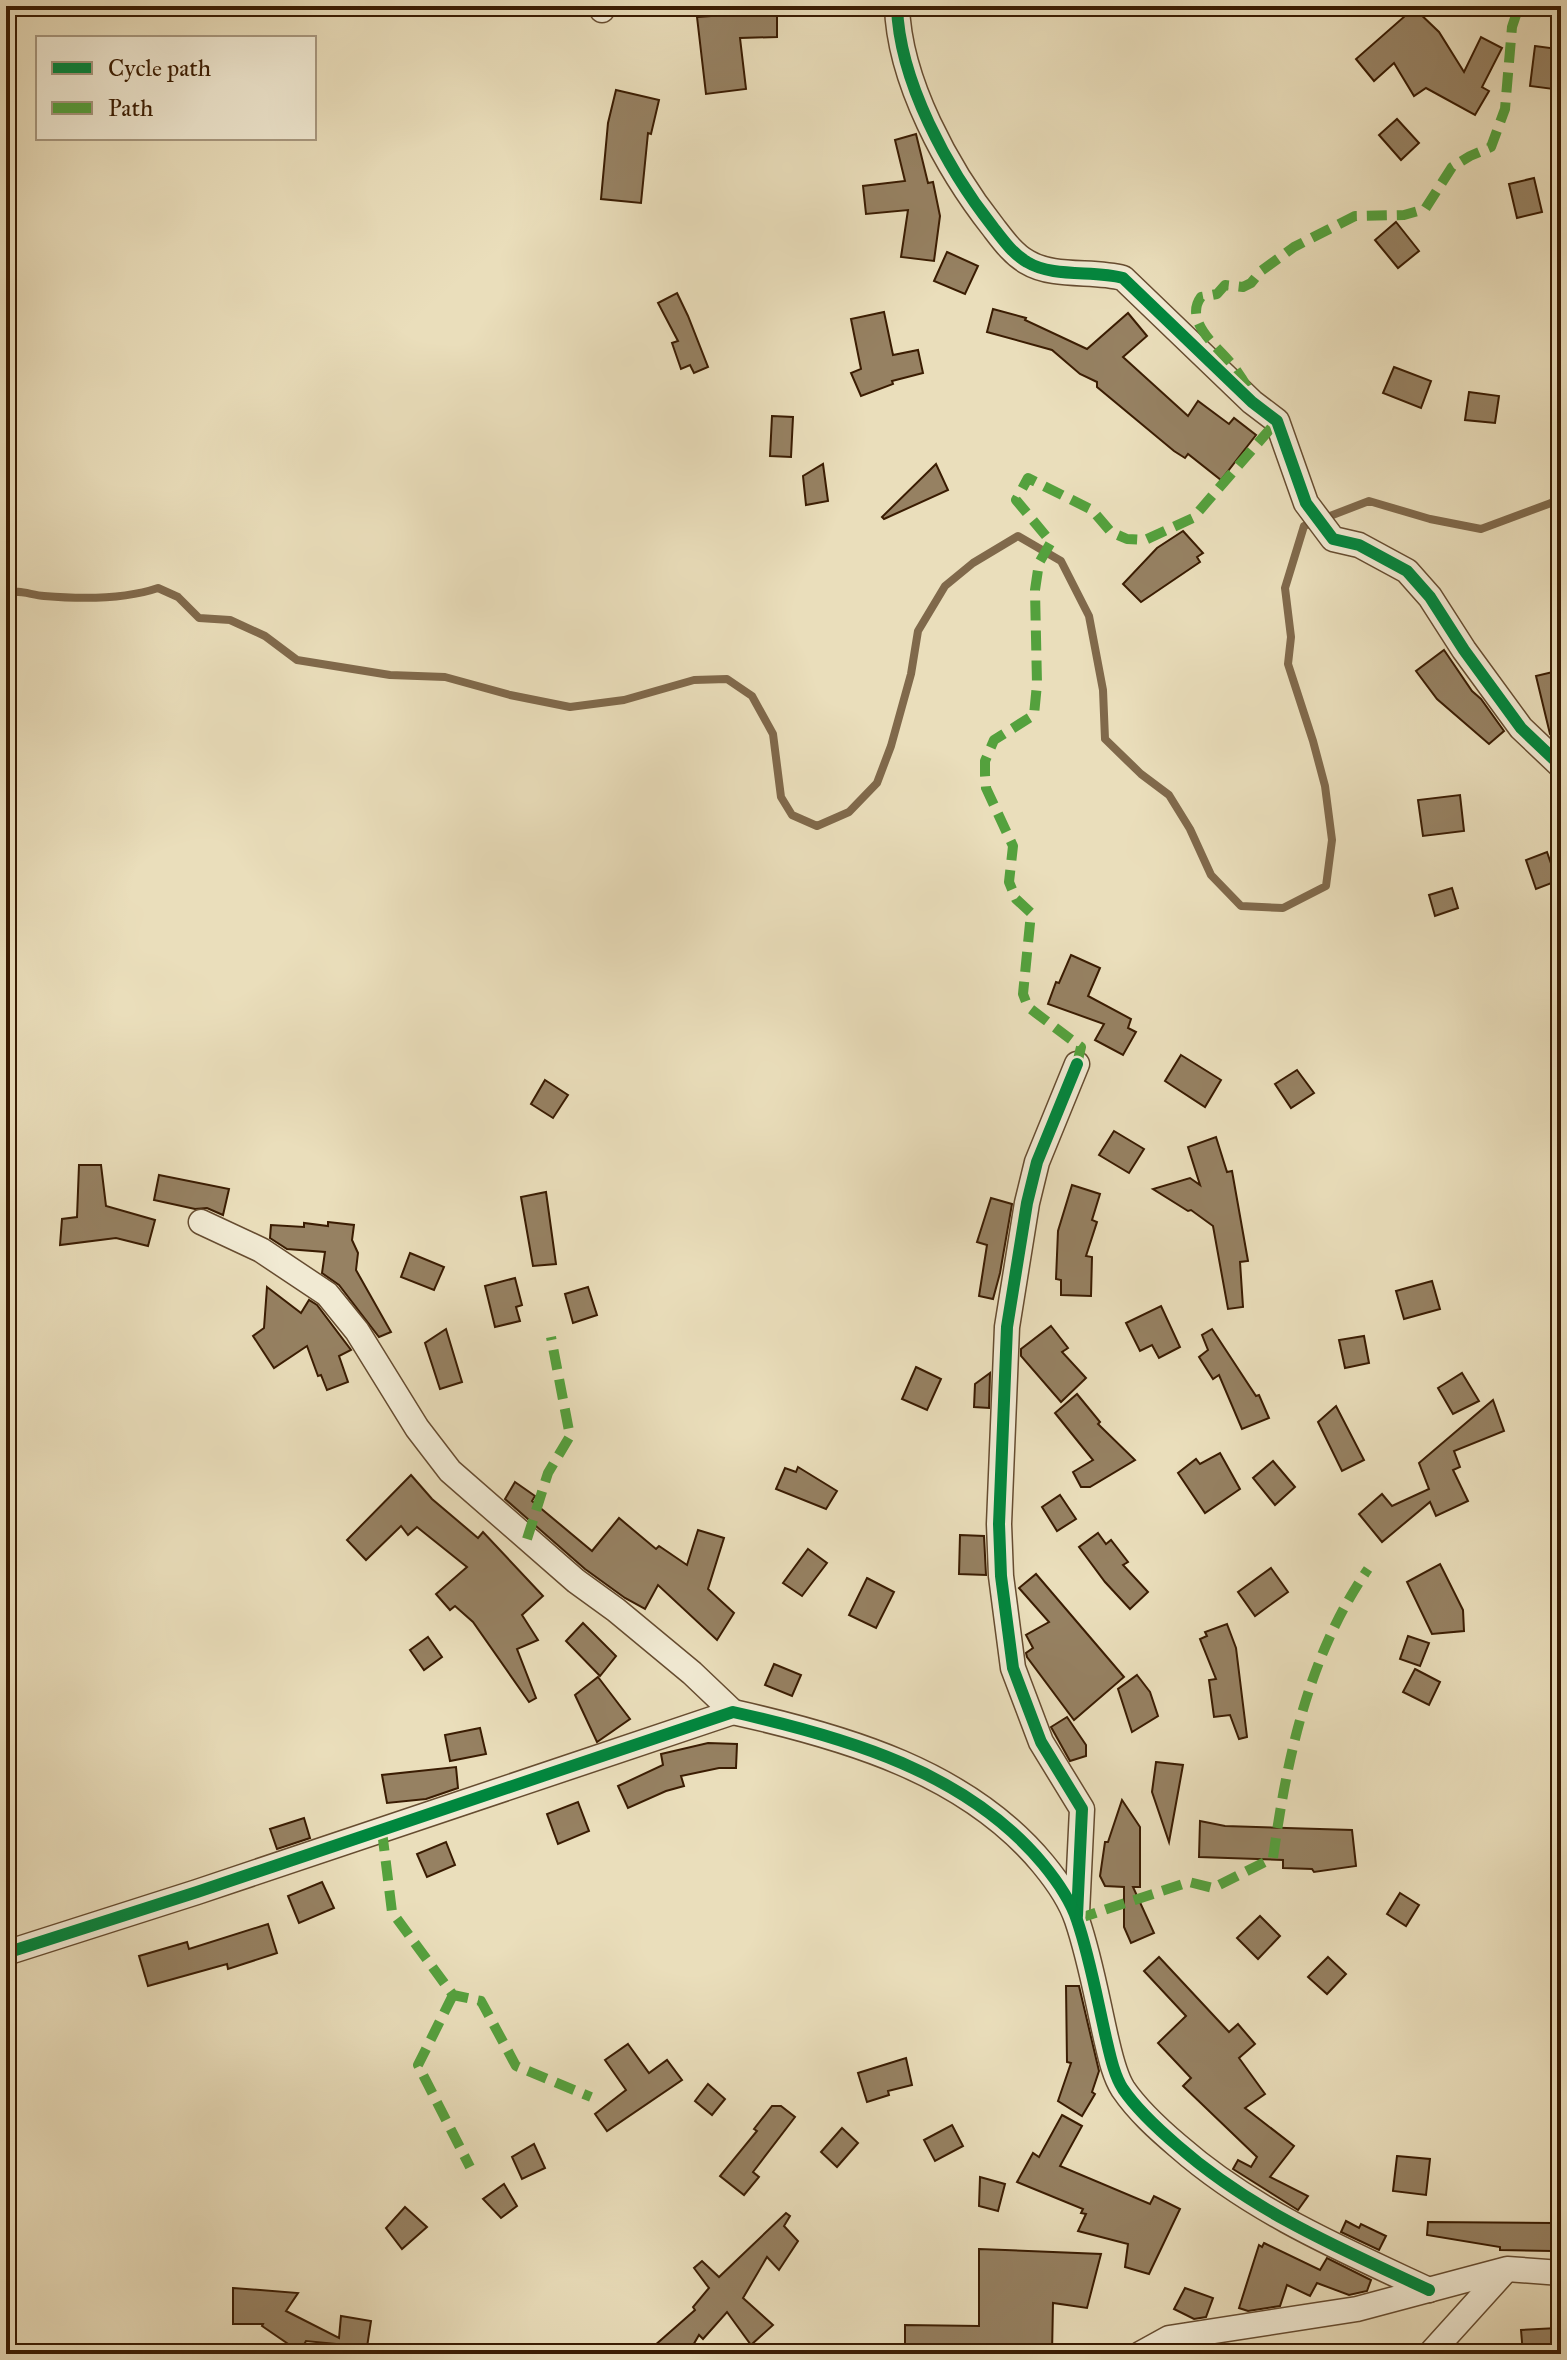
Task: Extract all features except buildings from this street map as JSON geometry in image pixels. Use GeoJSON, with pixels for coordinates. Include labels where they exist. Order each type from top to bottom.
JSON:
{"type":"FeatureCollection","features":[{"type":"Feature","properties":{"kind":"street"},"geometry":{"type":"LineString","coordinates":[[897,6],[898,29],[909,72],[931,125],[968,195],[1007,245],[1028,263],[1065,273],[1107,274],[1123,278],[1252,402],[1277,421],[1306,503],[1333,539],[1359,545],[1407,571],[1430,597],[1521,728],[1561,766]]}},
{"type":"Feature","properties":{"kind":"street"},"geometry":{"type":"LineString","coordinates":[[1077,1064],[1037,1162],[1027,1203],[1007,1327],[999,1524],[1001,1576],[1013,1668],[1041,1742],[1082,1809],[1077,1919]]}},
{"type":"Feature","properties":{"kind":"street"},"geometry":{"type":"LineString","coordinates":[[201,1222],[261,1250],[327,1294],[357,1331],[417,1428],[450,1471],[576,1581],[692,1673],[733,1712],[825,1734],[925,1773],[961,1792],[997,1818],[1029,1847],[1061,1885],[1077,1919],[1112,2062],[1122,2087],[1138,2109],[1194,2161],[1262,2209],[1429,2290]]}},
{"type":"Feature","properties":{"kind":"street"},"geometry":{"type":"LineString","coordinates":[[6,1953],[733,1712]]}},
{"type":"Feature","properties":{"kind":"street"},"geometry":{"type":"LineString","coordinates":[[1430,2354],[1507,2269]]}},
{"type":"Feature","properties":{"kind":"street"},"geometry":{"type":"LineString","coordinates":[[1140,2354],[1169,2338],[1357,2309],[1507,2269],[1561,2273]]}},
{"type":"Feature","properties":{"kind":"waterway"},"geometry":{"type":"LineString","coordinates":[[6,593],[101,598],[158,588],[178,597],[199,618],[230,620],[265,636],[297,660],[390,675],[445,677],[570,707],[624,700],[694,680],[727,679],[752,696],[773,734],[781,797],[792,815],[817,826],[849,812],[877,783],[911,674],[918,631],[945,586],[973,563],[1018,536],[1061,561],[1089,616],[1103,690],[1105,739],[1141,774],[1169,795],[1190,829],[1211,875],[1241,906],[1283,908],[1326,886],[1332,840],[1325,786],[1288,664],[1291,637],[1285,588],[1304,526],[1369,501],[1430,519],[1481,529],[1561,497]]}},
{"type":"Feature","properties":{"kind":"marked path"},"geometry":{"type":"LineString","coordinates":[[1247,387],[1203,332],[1196,314],[1201,297],[1217,294],[1225,285],[1243,287],[1251,283],[1261,271],[1294,247],[1355,216],[1404,215],[1425,209],[1452,167],[1491,147],[1505,109],[1512,27],[1519,6]]}},
{"type":"Feature","properties":{"kind":"marked path"},"geometry":{"type":"LineString","coordinates":[[1077,1064],[1081,1047],[1028,1007],[1023,994],[1031,913],[1016,899],[1009,882],[1013,846],[986,788],[985,761],[994,740],[1034,715],[1037,684],[1035,590],[1039,563],[1051,542],[1016,500],[1028,478],[1092,510],[1111,532],[1127,539],[1145,540],[1193,518],[1277,421]]}},
{"type":"Feature","properties":{"kind":"marked path"},"geometry":{"type":"LineString","coordinates":[[527,1539],[548,1473],[570,1436],[551,1337]]}},
{"type":"Feature","properties":{"kind":"marked path"},"geometry":{"type":"LineString","coordinates":[[1077,1919],[1189,1882],[1213,1888],[1273,1858],[1285,1782],[1316,1671],[1330,1636],[1368,1569]]}},
{"type":"Feature","properties":{"kind":"marked path"},"geometry":{"type":"LineString","coordinates":[[382,1831],[392,1912],[453,1995],[481,2001],[516,2066],[591,2097]]}},
{"type":"Feature","properties":{"kind":"marked path"},"geometry":{"type":"LineString","coordinates":[[453,1995],[418,2065],[470,2167]]}},
{"type":"Feature","properties":{"kind":"cycle path"},"geometry":{"type":"LineString","coordinates":[[897,6],[907,64],[929,123],[959,179],[1008,246],[1037,267],[1123,278],[1252,402],[1277,421],[1306,503],[1333,539],[1359,545],[1407,571],[1430,597],[1521,728],[1561,766]]}},
{"type":"Feature","properties":{"kind":"cycle path"},"geometry":{"type":"LineString","coordinates":[[1077,1064],[1037,1162],[1027,1203],[1007,1327],[999,1524],[1001,1576],[1013,1668],[1041,1742],[1082,1809],[1077,1916]]}},
{"type":"Feature","properties":{"kind":"cycle path"},"geometry":{"type":"LineString","coordinates":[[6,1953],[733,1712],[818,1733],[902,1763],[978,1805],[1012,1832],[1048,1870],[1071,1905],[1086,1949],[1115,2071],[1123,2089],[1142,2112],[1171,2140],[1236,2190],[1330,2244],[1429,2290]]}}]}
